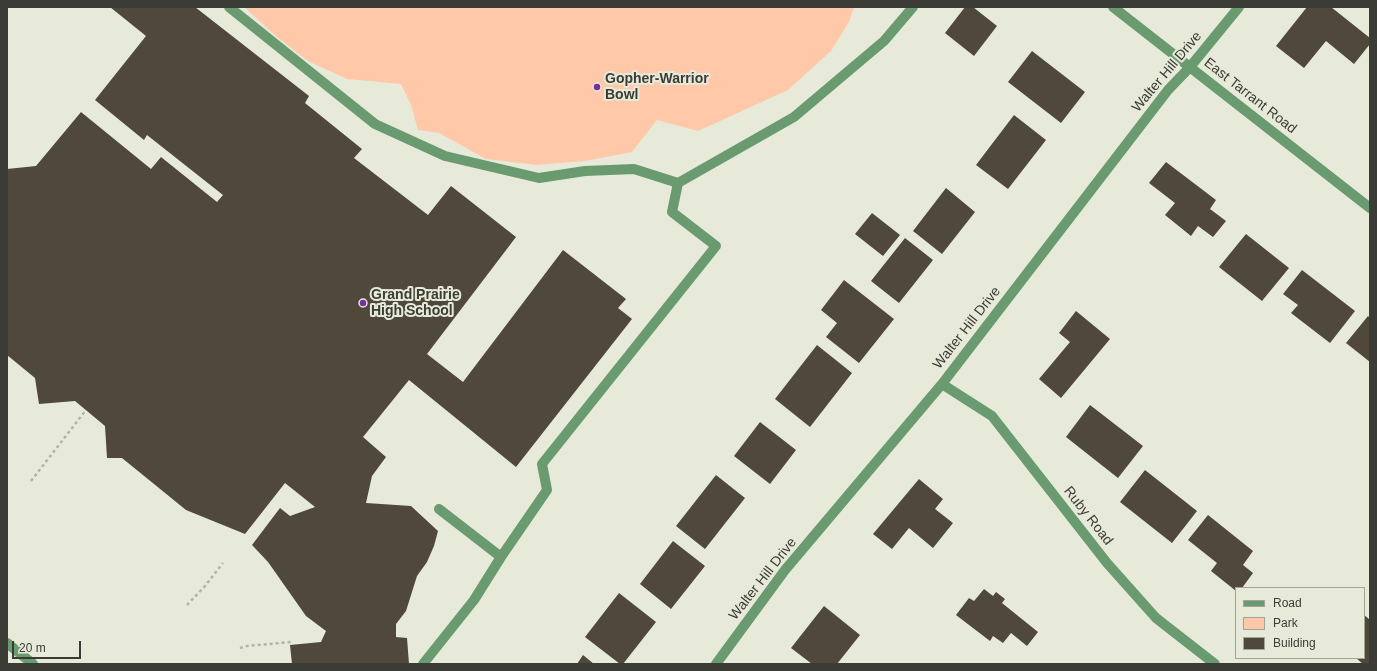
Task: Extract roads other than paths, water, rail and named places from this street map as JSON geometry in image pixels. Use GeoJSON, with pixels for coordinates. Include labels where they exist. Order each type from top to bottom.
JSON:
{"type":"FeatureCollection","features":[{"type":"Feature","properties":{"kind":"street"},"geometry":{"type":"LineString","coordinates":[[229,7],[375,124],[445,156],[539,178],[585,171],[634,169],[678,183],[794,117],[884,41],[913,7]]}},
{"type":"Feature","properties":{"kind":"street","name":"East Tarrant Road"},"geometry":{"type":"LineString","coordinates":[[1113,7],[1370,208]]}},
{"type":"Feature","properties":{"kind":"street","name":"Walter Hill Drive"},"geometry":{"type":"LineString","coordinates":[[716,664],[785,570],[942,384],[1168,90],[1190,67],[1239,7]]}},
{"type":"Feature","properties":{"kind":"street"},"geometry":{"type":"LineString","coordinates":[[423,664],[474,600],[501,557],[547,490],[542,464],[716,246],[672,212],[678,183]]}},
{"type":"Feature","properties":{"kind":"street","name":"Ruby Road"},"geometry":{"type":"LineString","coordinates":[[942,384],[992,416],[1107,563],[1156,618],[1215,664]]}},
{"type":"Feature","properties":{"kind":"street"},"geometry":{"type":"LineString","coordinates":[[439,509],[501,557]]}},
{"type":"Feature","properties":{"kind":"street"},"geometry":{"type":"LineString","coordinates":[[9,648],[33,664]]}},
{"type":"Feature","properties":{"kind":"place","name":"Gopher-Warrior Bowl"},"geometry":{"type":"Point","coordinates":[597,87]}},
{"type":"Feature","properties":{"kind":"place","name":"Grand Prairie High School"},"geometry":{"type":"Point","coordinates":[363,303]}}]}
